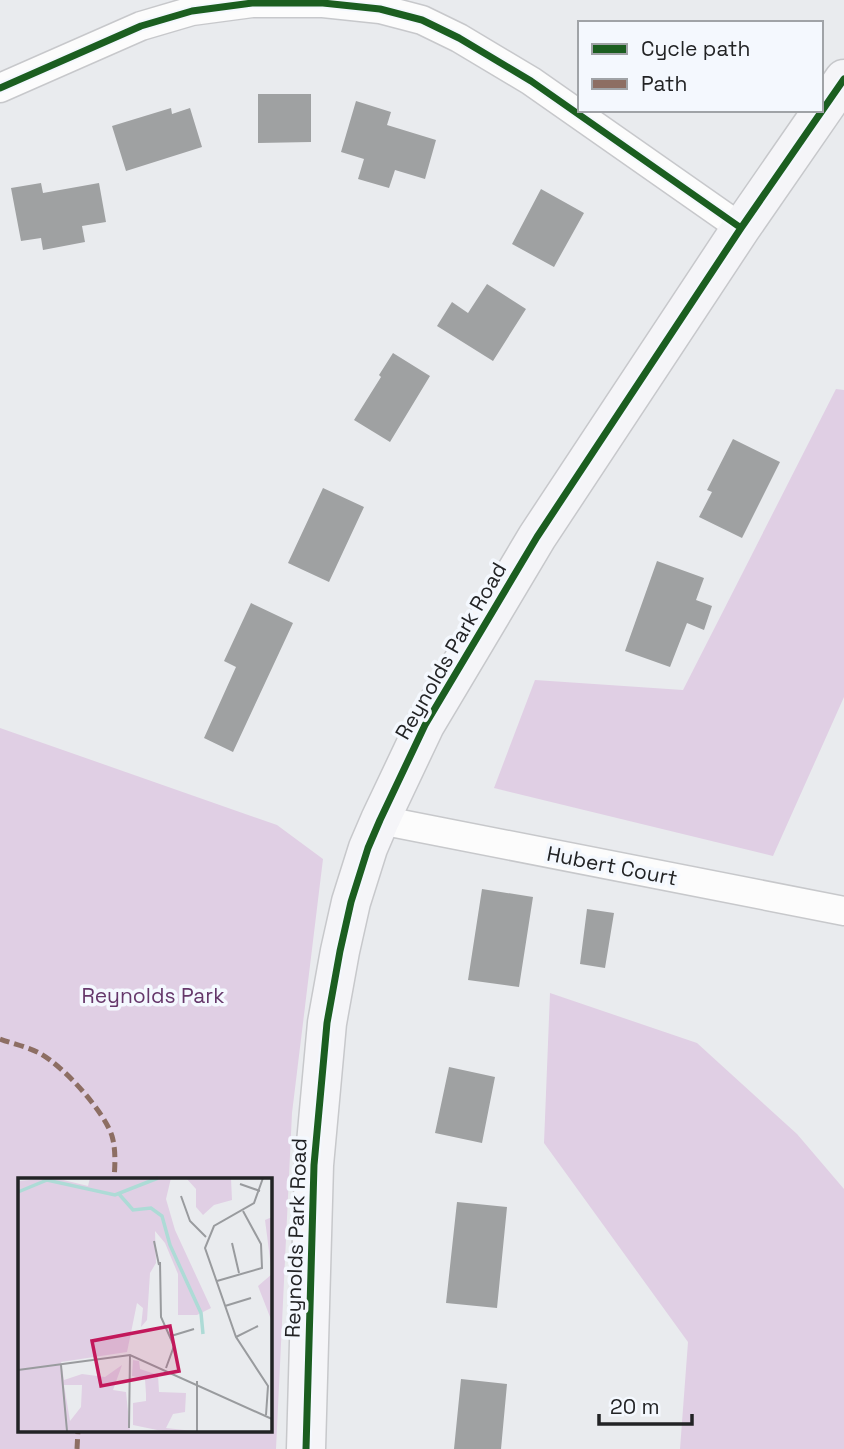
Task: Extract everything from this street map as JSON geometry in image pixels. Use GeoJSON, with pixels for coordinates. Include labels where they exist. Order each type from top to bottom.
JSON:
{"type":"FeatureCollection","features":[{"type":"Feature","properties":{"kind":"main road","name":"Reynolds Park Road"},"geometry":{"type":"LineString","coordinates":[[823,109],[844,79]]}},
{"type":"Feature","properties":{"kind":"main road","name":"Reynolds Park Road"},"geometry":{"type":"LineString","coordinates":[[306,1449],[314,1165],[327,1023],[351,902],[380,820],[425,725],[537,537],[741,228],[821,112]]}},
{"type":"Feature","properties":{"kind":"street"},"geometry":{"type":"LineString","coordinates":[[0,88],[191,5],[323,4],[380,9],[422,20],[459,38],[531,81],[741,228]]}},
{"type":"Feature","properties":{"kind":"street","name":"Hubert Court"},"geometry":{"type":"LineString","coordinates":[[380,820],[844,911]]}},
{"type":"Feature","properties":{"kind":"green space"},"geometry":{"type":"Polygon","coordinates":[[[836,389],[844,390],[844,697],[773,856],[494,788],[535,680],[683,690],[836,389]]]}},
{"type":"Feature","properties":{"kind":"green space","name":"Reynolds Park"},"geometry":{"type":"Polygon","coordinates":[[[0,728],[277,825],[323,859],[292,1113],[276,1449],[0,1449],[0,728]]]}},
{"type":"Feature","properties":{"kind":"green space"},"geometry":{"type":"Polygon","coordinates":[[[550,993],[697,1043],[797,1134],[844,1189],[844,1449],[680,1449],[688,1342],[544,1143],[550,993]]]}},
{"type":"Feature","properties":{"kind":"building"},"geometry":{"type":"Polygon","coordinates":[[[258,94],[311,94],[311,142],[258,143],[258,94]]]}},
{"type":"Feature","properties":{"kind":"building"},"geometry":{"type":"Polygon","coordinates":[[[356,101],[391,112],[387,125],[436,140],[425,179],[395,170],[389,188],[358,179],[364,159],[341,152],[356,101]]]}},
{"type":"Feature","properties":{"kind":"building"},"geometry":{"type":"Polygon","coordinates":[[[171,108],[172,114],[190,108],[202,147],[126,171],[112,126],[171,108]]]}},
{"type":"Feature","properties":{"kind":"building"},"geometry":{"type":"Polygon","coordinates":[[[41,183],[43,193],[99,183],[106,222],[82,226],[85,242],[43,250],[41,238],[21,241],[11,188],[41,183]]]}},
{"type":"Feature","properties":{"kind":"building"},"geometry":{"type":"Polygon","coordinates":[[[541,189],[584,213],[554,267],[512,244],[541,189]]]}},
{"type":"Feature","properties":{"kind":"building"},"geometry":{"type":"Polygon","coordinates":[[[487,284],[526,309],[493,361],[437,326],[452,302],[468,313],[487,284]]]}},
{"type":"Feature","properties":{"kind":"building"},"geometry":{"type":"Polygon","coordinates":[[[393,353],[430,376],[390,442],[354,420],[393,353]]]}},
{"type":"Feature","properties":{"kind":"building"},"geometry":{"type":"Polygon","coordinates":[[[733,439],[780,462],[742,538],[699,517],[712,492],[707,490],[733,439]]]}},
{"type":"Feature","properties":{"kind":"building"},"geometry":{"type":"Polygon","coordinates":[[[323,488],[364,507],[329,582],[288,563],[323,488]]]}},
{"type":"Feature","properties":{"kind":"building"},"geometry":{"type":"Polygon","coordinates":[[[657,561],[704,578],[696,600],[712,606],[704,630],[687,623],[670,667],[625,651],[657,561]]]}},
{"type":"Feature","properties":{"kind":"building"},"geometry":{"type":"Polygon","coordinates":[[[251,603],[293,623],[233,752],[204,738],[236,667],[224,661],[251,603]]]}},
{"type":"Feature","properties":{"kind":"building"},"geometry":{"type":"Polygon","coordinates":[[[482,889],[533,897],[519,987],[468,980],[482,889]]]}},
{"type":"Feature","properties":{"kind":"building"},"geometry":{"type":"Polygon","coordinates":[[[587,909],[614,913],[605,968],[580,964],[587,909]]]}},
{"type":"Feature","properties":{"kind":"building"},"geometry":{"type":"Polygon","coordinates":[[[449,1067],[495,1077],[482,1143],[435,1133],[449,1067]]]}},
{"type":"Feature","properties":{"kind":"building"},"geometry":{"type":"Polygon","coordinates":[[[457,1202],[507,1207],[497,1308],[446,1303],[457,1202]]]}},
{"type":"Feature","properties":{"kind":"building"},"geometry":{"type":"Polygon","coordinates":[[[461,1379],[507,1384],[501,1449],[454,1449],[461,1379]]]}},
{"type":"Feature","properties":{"kind":"marked path"},"geometry":{"type":"LineString","coordinates":[[0,1039],[31,1049],[50,1060],[92,1102],[112,1136],[115,1152],[114,1178]]}},
{"type":"Feature","properties":{"kind":"marked path"},"geometry":{"type":"LineString","coordinates":[[77,1449],[78,1432]]}},
{"type":"Feature","properties":{"kind":"cycle path"},"geometry":{"type":"LineString","coordinates":[[0,88],[141,26],[192,11],[252,3],[323,3],[380,9],[422,20],[459,38],[531,81],[741,228]]}},
{"type":"Feature","properties":{"kind":"cycle path"},"geometry":{"type":"LineString","coordinates":[[823,109],[844,79]]}},
{"type":"Feature","properties":{"kind":"cycle path"},"geometry":{"type":"LineString","coordinates":[[306,1449],[314,1165],[327,1023],[351,902],[368,848],[425,725],[537,537],[741,228],[821,112]]}}]}
